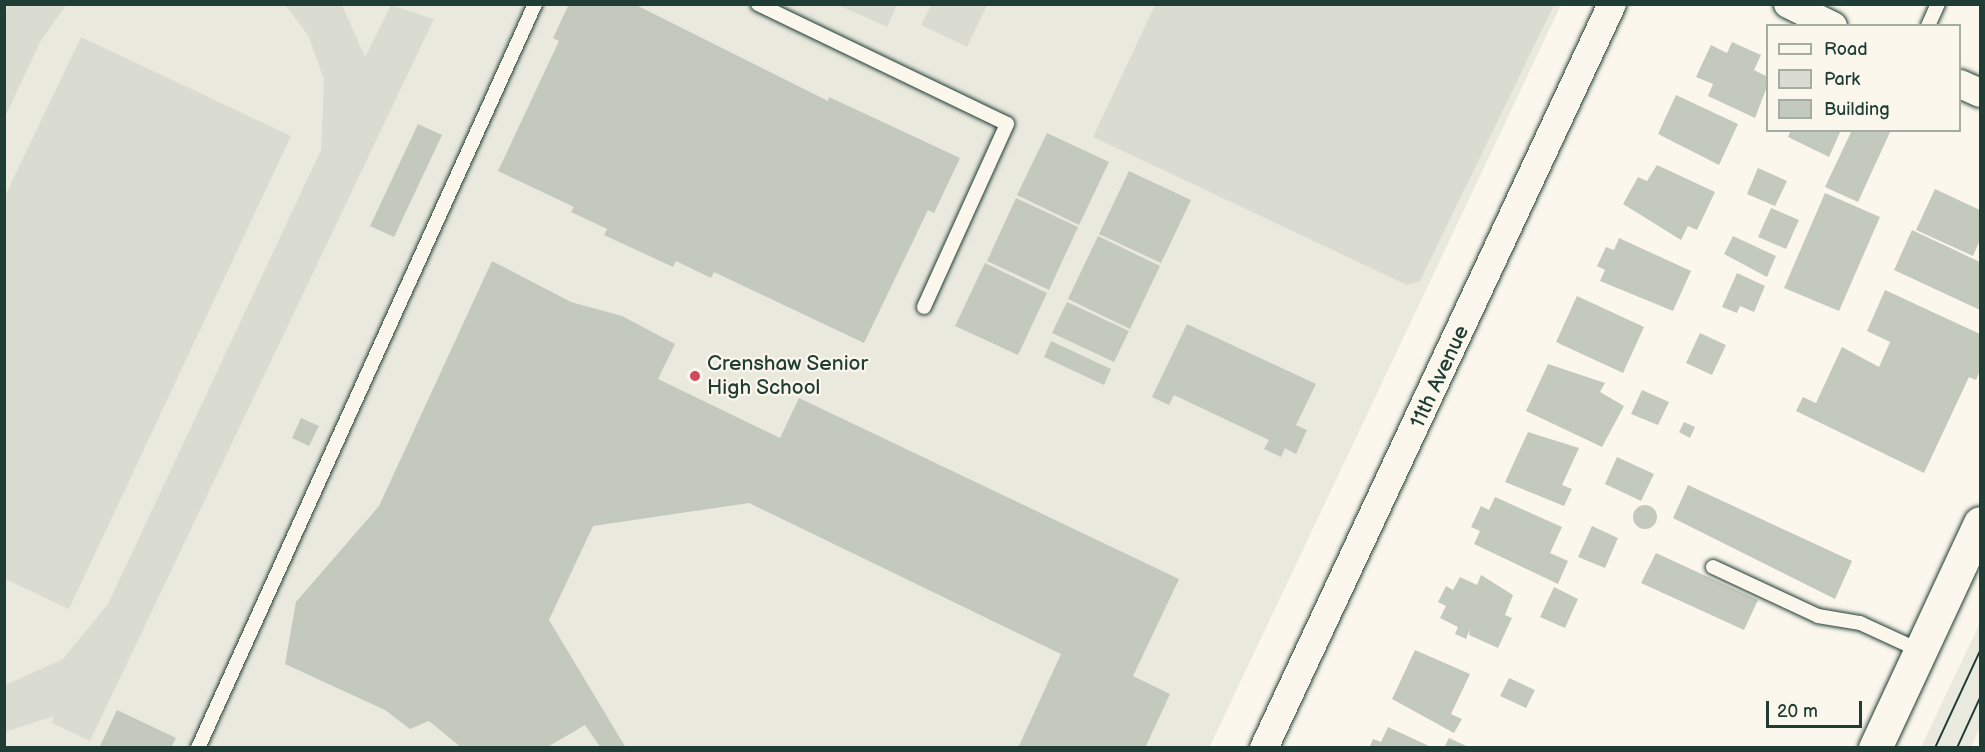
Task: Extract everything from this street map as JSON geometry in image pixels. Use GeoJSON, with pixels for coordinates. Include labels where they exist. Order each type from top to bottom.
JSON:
{"type":"FeatureCollection","features":[{"type":"Feature","properties":{"kind":"main road"},"geometry":{"type":"LineString","coordinates":[[1875,747],[1980,523]]}},
{"type":"Feature","properties":{"kind":"street","name":"11th Avenue"},"geometry":{"type":"LineString","coordinates":[[1264,747],[1612,4]]}},
{"type":"Feature","properties":{"kind":"street"},"geometry":{"type":"LineString","coordinates":[[1788,4],[1829,24]]}},
{"type":"Feature","properties":{"kind":"street"},"geometry":{"type":"LineString","coordinates":[[1961,85],[1980,93]]}},
{"type":"Feature","properties":{"kind":"lane"},"geometry":{"type":"LineString","coordinates":[[198,747],[535,4]]}},
{"type":"Feature","properties":{"kind":"lane"},"geometry":{"type":"LineString","coordinates":[[758,4],[1007,124],[924,307]]}},
{"type":"Feature","properties":{"kind":"lane"},"geometry":{"type":"LineString","coordinates":[[1929,24],[1938,4]]}},
{"type":"Feature","properties":{"kind":"lane"},"geometry":{"type":"LineString","coordinates":[[1713,567],[1818,616],[1860,623],[1921,651]]}},
{"type":"Feature","properties":{"kind":"shaded area","name":"Crenshaw Senior High School"},"geometry":{"type":"Polygon","coordinates":[[[4,5],[1561,5],[1209,748],[5,747],[4,5]]]}},
{"type":"Feature","properties":{"kind":"shaded area"},"geometry":{"type":"Polygon","coordinates":[[[1980,623],[1980,728],[1971,747],[1921,747],[1980,623]]]}},
{"type":"Feature","properties":{"kind":"green space"},"geometry":{"type":"Polygon","coordinates":[[[897,4],[887,27],[838,5],[897,4]]]}},
{"type":"Feature","properties":{"kind":"green space"},"geometry":{"type":"Polygon","coordinates":[[[931,4],[987,5],[967,47],[921,25],[931,4]]]}},
{"type":"Feature","properties":{"kind":"green space"},"geometry":{"type":"Polygon","coordinates":[[[1155,4],[1554,5],[1420,281],[1407,285],[1093,137],[1155,4]]]}},
{"type":"Feature","properties":{"kind":"green space"},"geometry":{"type":"Polygon","coordinates":[[[9,5],[66,5],[40,42],[5,117],[4,13],[9,5]]]}},
{"type":"Feature","properties":{"kind":"green space"},"geometry":{"type":"Polygon","coordinates":[[[285,5],[342,5],[365,57],[391,5],[434,19],[90,741],[52,723],[54,716],[5,732],[5,685],[63,659],[108,604],[321,150],[324,80],[308,35],[285,5]]]}},
{"type":"Feature","properties":{"kind":"green space"},"geometry":{"type":"Polygon","coordinates":[[[81,37],[291,136],[69,609],[5,579],[4,198],[81,37]]]}},
{"type":"Feature","properties":{"kind":"building"},"geometry":{"type":"Polygon","coordinates":[[[569,4],[634,4],[828,101],[829,97],[960,158],[934,213],[928,210],[864,343],[714,272],[711,278],[676,261],[673,267],[604,235],[607,229],[571,212],[574,207],[498,171],[559,41],[553,38],[569,4]]]}},
{"type":"Feature","properties":{"kind":"building"},"geometry":{"type":"Polygon","coordinates":[[[1732,42],[1761,55],[1754,70],[1766,76],[1766,89],[1755,118],[1708,96],[1713,84],[1696,77],[1711,45],[1727,53],[1732,42]]]}},
{"type":"Feature","properties":{"kind":"building"},"geometry":{"type":"Polygon","coordinates":[[[1676,95],[1738,124],[1719,165],[1658,134],[1676,95]]]}},
{"type":"Feature","properties":{"kind":"building"},"geometry":{"type":"Polygon","coordinates":[[[418,124],[442,135],[394,237],[370,226],[418,124]]]}},
{"type":"Feature","properties":{"kind":"building"},"geometry":{"type":"Polygon","coordinates":[[[1790,132],[1840,132],[1829,157],[1788,137],[1790,132]]]}},
{"type":"Feature","properties":{"kind":"building"},"geometry":{"type":"Polygon","coordinates":[[[1851,132],[1890,132],[1858,202],[1825,187],[1851,132]]]}},
{"type":"Feature","properties":{"kind":"building"},"geometry":{"type":"Polygon","coordinates":[[[1047,133],[1109,162],[1079,225],[1017,195],[1047,133]]]}},
{"type":"Feature","properties":{"kind":"building"},"geometry":{"type":"Polygon","coordinates":[[[1657,165],[1715,192],[1697,230],[1688,226],[1681,240],[1623,204],[1638,177],[1647,181],[1657,165]]]}},
{"type":"Feature","properties":{"kind":"building"},"geometry":{"type":"Polygon","coordinates":[[[1758,168],[1787,181],[1775,206],[1747,194],[1758,168]]]}},
{"type":"Feature","properties":{"kind":"building"},"geometry":{"type":"Polygon","coordinates":[[[1129,171],[1191,200],[1161,263],[1099,234],[1129,171]]]}},
{"type":"Feature","properties":{"kind":"building"},"geometry":{"type":"Polygon","coordinates":[[[1935,189],[1980,210],[1980,240],[1973,256],[1916,230],[1935,189]]]}},
{"type":"Feature","properties":{"kind":"building"},"geometry":{"type":"Polygon","coordinates":[[[1825,193],[1880,217],[1839,311],[1784,288],[1825,193]]]}},
{"type":"Feature","properties":{"kind":"building"},"geometry":{"type":"Polygon","coordinates":[[[1016,198],[1078,227],[1049,290],[987,261],[1016,198]]]}},
{"type":"Feature","properties":{"kind":"building"},"geometry":{"type":"Polygon","coordinates":[[[1771,208],[1799,220],[1786,249],[1758,237],[1771,208]]]}},
{"type":"Feature","properties":{"kind":"building"},"geometry":{"type":"Polygon","coordinates":[[[1912,230],[1980,262],[1980,310],[1894,270],[1912,230]]]}},
{"type":"Feature","properties":{"kind":"building"},"geometry":{"type":"Polygon","coordinates":[[[1098,236],[1160,266],[1130,329],[1068,299],[1098,236]]]}},
{"type":"Feature","properties":{"kind":"building"},"geometry":{"type":"Polygon","coordinates":[[[1733,236],[1776,256],[1767,277],[1724,254],[1733,236]]]}},
{"type":"Feature","properties":{"kind":"building"},"geometry":{"type":"Polygon","coordinates":[[[1619,238],[1691,271],[1673,311],[1600,281],[1605,270],[1597,266],[1606,247],[1614,250],[1619,238]]]}},
{"type":"Feature","properties":{"kind":"building"},"geometry":{"type":"Polygon","coordinates":[[[492,261],[571,302],[622,316],[675,344],[658,379],[780,438],[799,398],[1179,579],[1133,676],[1170,694],[1145,748],[1018,748],[1061,654],[749,503],[593,526],[549,620],[626,748],[601,748],[585,725],[546,748],[462,748],[429,721],[410,729],[385,710],[285,664],[296,602],[379,506],[492,261]]]}},
{"type":"Feature","properties":{"kind":"building"},"geometry":{"type":"Polygon","coordinates":[[[985,263],[1047,293],[1018,355],[955,326],[985,263]]]}},
{"type":"Feature","properties":{"kind":"building"},"geometry":{"type":"Polygon","coordinates":[[[1737,273],[1765,286],[1754,312],[1740,306],[1737,313],[1722,307],[1737,273]]]}},
{"type":"Feature","properties":{"kind":"building"},"geometry":{"type":"Polygon","coordinates":[[[1885,290],[1980,334],[1980,371],[1976,380],[1969,377],[1924,473],[1796,411],[1803,397],[1816,403],[1842,347],[1879,367],[1890,342],[1867,331],[1885,290]]]}},
{"type":"Feature","properties":{"kind":"building"},"geometry":{"type":"Polygon","coordinates":[[[1577,296],[1644,327],[1623,373],[1556,342],[1577,296]]]}},
{"type":"Feature","properties":{"kind":"building"},"geometry":{"type":"Polygon","coordinates":[[[1067,302],[1129,331],[1114,362],[1052,333],[1067,302]]]}},
{"type":"Feature","properties":{"kind":"building"},"geometry":{"type":"Polygon","coordinates":[[[1187,324],[1316,384],[1296,425],[1307,430],[1296,454],[1285,448],[1281,457],[1264,449],[1269,440],[1174,395],[1169,405],[1152,397],[1187,324]]]}},
{"type":"Feature","properties":{"kind":"building"},"geometry":{"type":"Polygon","coordinates":[[[1700,333],[1726,345],[1712,375],[1686,363],[1700,333]]]}},
{"type":"Feature","properties":{"kind":"building"},"geometry":{"type":"Polygon","coordinates":[[[1051,341],[1111,369],[1104,385],[1044,357],[1051,341]]]}},
{"type":"Feature","properties":{"kind":"building"},"geometry":{"type":"Polygon","coordinates":[[[1548,364],[1605,383],[1600,392],[1624,406],[1602,447],[1526,411],[1548,364]]]}},
{"type":"Feature","properties":{"kind":"building"},"geometry":{"type":"Polygon","coordinates":[[[1642,390],[1669,402],[1658,425],[1631,414],[1642,390]]]}},
{"type":"Feature","properties":{"kind":"building"},"geometry":{"type":"Polygon","coordinates":[[[301,418],[319,426],[309,446],[292,438],[301,418]]]}},
{"type":"Feature","properties":{"kind":"building"},"geometry":{"type":"Polygon","coordinates":[[[1684,422],[1695,427],[1690,438],[1679,432],[1684,422]]]}},
{"type":"Feature","properties":{"kind":"building"},"geometry":{"type":"Polygon","coordinates":[[[1528,432],[1579,448],[1562,485],[1572,489],[1564,506],[1505,482],[1528,432]]]}},
{"type":"Feature","properties":{"kind":"building"},"geometry":{"type":"Polygon","coordinates":[[[1617,457],[1654,474],[1641,501],[1605,484],[1617,457]]]}},
{"type":"Feature","properties":{"kind":"building"},"geometry":{"type":"Polygon","coordinates":[[[1688,485],[1852,561],[1835,599],[1673,518],[1688,485]]]}},
{"type":"Feature","properties":{"kind":"building"},"geometry":{"type":"Polygon","coordinates":[[[1495,497],[1562,527],[1550,553],[1568,561],[1558,584],[1474,544],[1480,531],[1471,527],[1481,506],[1489,510],[1495,497]]]}},
{"type":"Feature","properties":{"kind":"building"},"geometry":{"type":"Polygon","coordinates":[[[1645,505],[1653,509],[1657,517],[1653,525],[1645,529],[1637,525],[1633,517],[1637,509],[1645,505]]]}},
{"type":"Feature","properties":{"kind":"building"},"geometry":{"type":"Polygon","coordinates":[[[1592,526],[1618,538],[1605,568],[1578,557],[1592,526]]]}},
{"type":"Feature","properties":{"kind":"building"},"geometry":{"type":"Polygon","coordinates":[[[1656,553],[1758,600],[1744,630],[1641,583],[1656,553]]]}},
{"type":"Feature","properties":{"kind":"building"},"geometry":{"type":"Polygon","coordinates":[[[1481,575],[1513,595],[1505,615],[1512,618],[1498,648],[1469,635],[1470,629],[1466,639],[1455,634],[1458,627],[1440,618],[1446,606],[1438,602],[1446,586],[1453,590],[1460,577],[1477,585],[1481,575]]]}},
{"type":"Feature","properties":{"kind":"building"},"geometry":{"type":"Polygon","coordinates":[[[1554,587],[1578,599],[1565,628],[1540,617],[1554,587]]]}},
{"type":"Feature","properties":{"kind":"building"},"geometry":{"type":"Polygon","coordinates":[[[1415,650],[1470,674],[1451,714],[1462,719],[1454,733],[1392,699],[1415,650]]]}},
{"type":"Feature","properties":{"kind":"building"},"geometry":{"type":"Polygon","coordinates":[[[1509,678],[1535,690],[1526,708],[1500,696],[1509,678]]]}},
{"type":"Feature","properties":{"kind":"building"},"geometry":{"type":"Polygon","coordinates":[[[117,710],[176,738],[171,748],[99,748],[117,710]]]}},
{"type":"Feature","properties":{"kind":"building"},"geometry":{"type":"Polygon","coordinates":[[[1388,727],[1429,746],[1428,748],[1369,748],[1373,739],[1381,742],[1388,727]]]}},
{"type":"Feature","properties":{"kind":"building"},"geometry":{"type":"Polygon","coordinates":[[[1449,738],[1471,748],[1444,748],[1449,738]]]}},
{"type":"Feature","properties":{"kind":"tram line"},"geometry":{"type":"LineString","coordinates":[[1935,748],[1980,651]]}},
{"type":"Feature","properties":{"kind":"tram line"},"geometry":{"type":"LineString","coordinates":[[1957,748],[1980,698]]}},
{"type":"Feature","properties":{"kind":"place","name":"Crenshaw Senior High School"},"geometry":{"type":"Point","coordinates":[695,376]}}]}
